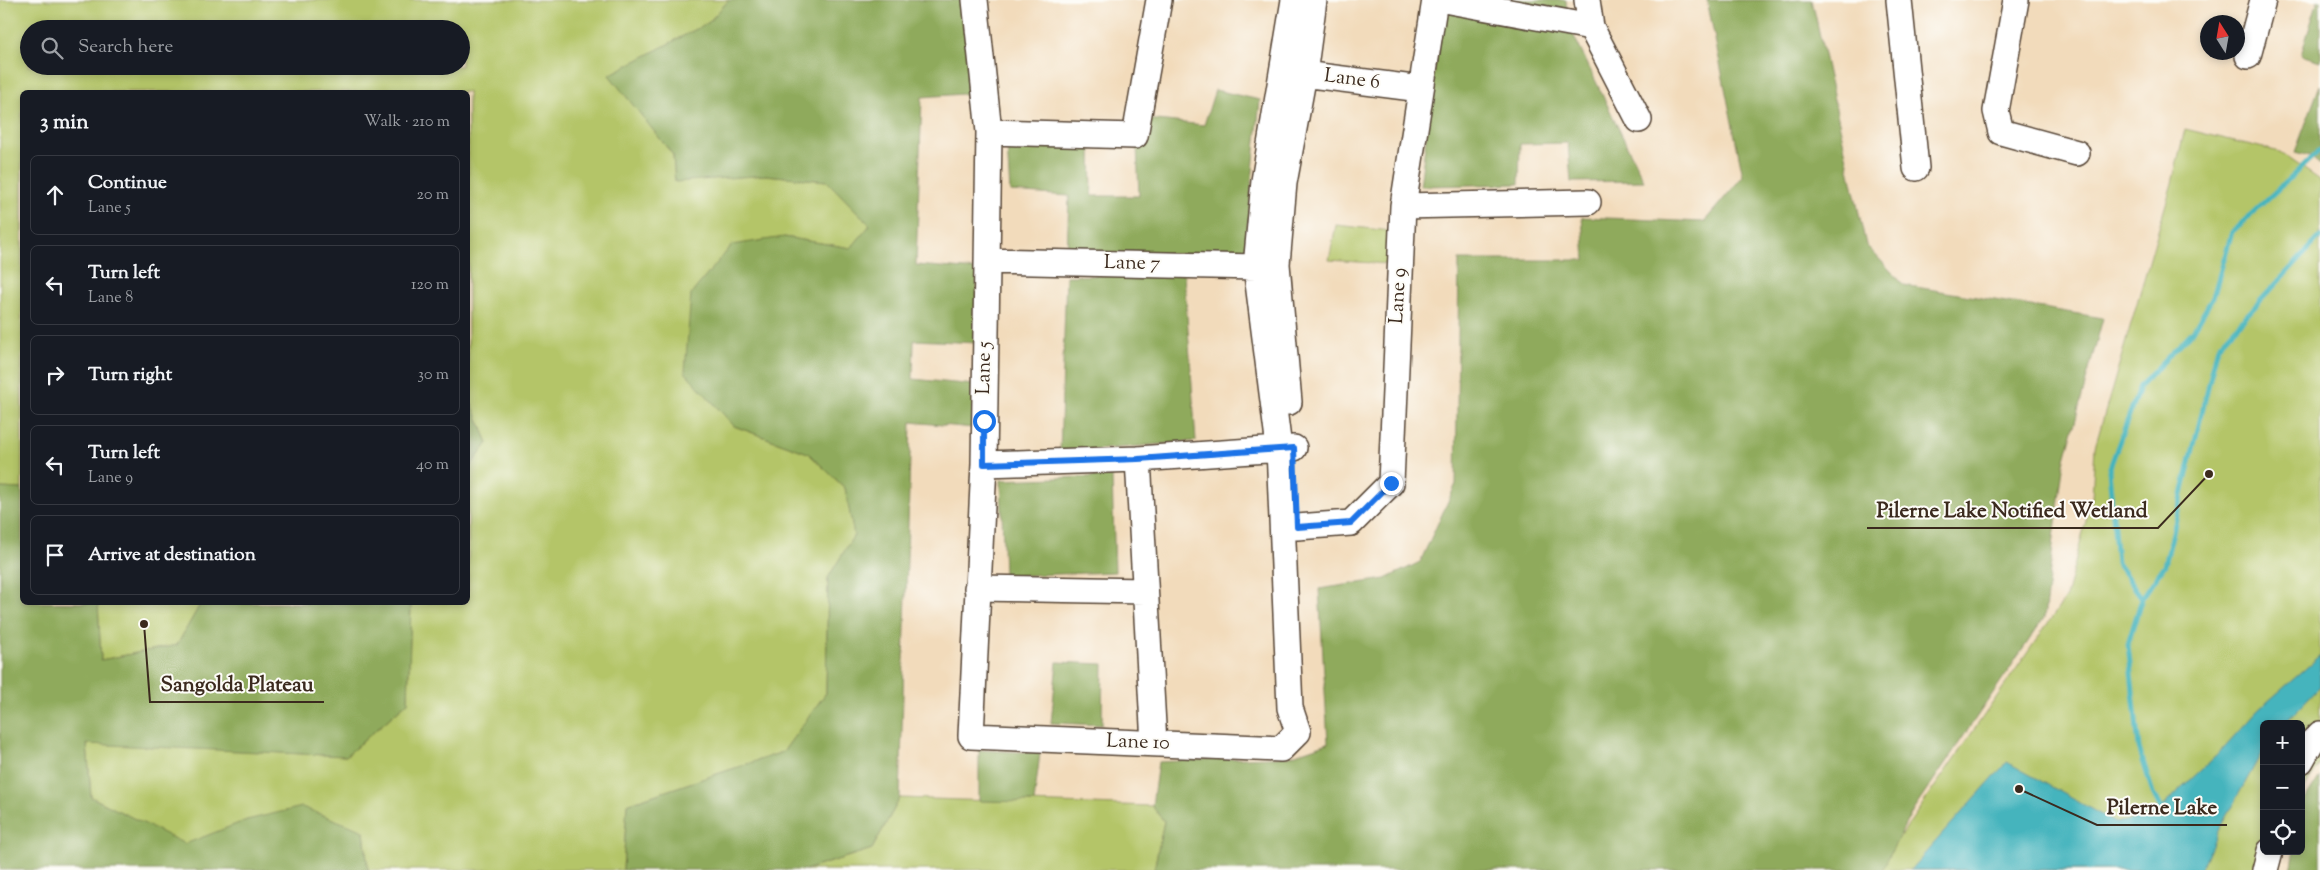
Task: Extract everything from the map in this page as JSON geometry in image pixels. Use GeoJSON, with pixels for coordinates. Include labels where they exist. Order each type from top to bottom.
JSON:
{"type":"FeatureCollection","features":[{"type":"Feature","properties":{"kind":"street","name":"Lane 5"},"geometry":{"type":"LineString","coordinates":[[970,736],[984,464],[989,132],[975,0]]}},
{"type":"Feature","properties":{"kind":"street"},"geometry":{"type":"LineString","coordinates":[[989,132],[1135,136],[1159,0]]}},
{"type":"Feature","properties":{"kind":"street"},"geometry":{"type":"LineString","coordinates":[[1294,0],[1294,73],[1284,183],[1266,265],[1286,448],[1297,527],[1304,706],[1298,732]]}},
{"type":"Feature","properties":{"kind":"street"},"geometry":{"type":"LineString","coordinates":[[1294,73],[1314,0]]}},
{"type":"Feature","properties":{"kind":"street","name":"Lane 9"},"geometry":{"type":"LineString","coordinates":[[1297,527],[1351,523],[1391,483],[1403,206],[1434,0]]}},
{"type":"Feature","properties":{"kind":"street"},"geometry":{"type":"LineString","coordinates":[[1444,0],[1591,27]]}},
{"type":"Feature","properties":{"kind":"street"},"geometry":{"type":"LineString","coordinates":[[1587,0],[1591,27],[1639,120]]}},
{"type":"Feature","properties":{"kind":"street"},"geometry":{"type":"LineString","coordinates":[[1899,0],[1916,168]]}},
{"type":"Feature","properties":{"kind":"street"},"geometry":{"type":"LineString","coordinates":[[2016,0],[1996,111],[2001,132],[2077,153]]}},
{"type":"Feature","properties":{"kind":"street"},"geometry":{"type":"LineString","coordinates":[[2248,56],[2256,2]]}},
{"type":"Feature","properties":{"kind":"street","name":"Lane 6"},"geometry":{"type":"LineString","coordinates":[[1294,73],[1421,89]]}},
{"type":"Feature","properties":{"kind":"street"},"geometry":{"type":"LineString","coordinates":[[1403,206],[1588,202]]}},
{"type":"Feature","properties":{"kind":"street","name":"Lane 7"},"geometry":{"type":"LineString","coordinates":[[986,261],[1266,265]]}},
{"type":"Feature","properties":{"kind":"street"},"geometry":{"type":"LineString","coordinates":[[984,464],[1138,459],[1286,448]]}},
{"type":"Feature","properties":{"kind":"street"},"geometry":{"type":"LineString","coordinates":[[1286,448],[1290,708],[1298,732]]}},
{"type":"Feature","properties":{"kind":"street"},"geometry":{"type":"LineString","coordinates":[[1138,459],[1154,743]]}},
{"type":"Feature","properties":{"kind":"street"},"geometry":{"type":"LineString","coordinates":[[978,588],[1145,591]]}},
{"type":"Feature","properties":{"kind":"street","name":"Lane 10"},"geometry":{"type":"LineString","coordinates":[[970,736],[1281,749],[1298,732]]}},
{"type":"Feature","properties":{"kind":"street"},"geometry":{"type":"LineString","coordinates":[[2305,754],[2311,743],[2320,734]]}},
{"type":"Feature","properties":{"kind":"street"},"geometry":{"type":"LineString","coordinates":[[2265,870],[2269,855]]}},
{"type":"Feature","properties":{"kind":"green space"},"geometry":{"type":"Polygon","coordinates":[[[0,0],[729,0],[708,23],[610,75],[673,155],[675,181],[766,175],[827,181],[871,225],[851,248],[784,237],[734,426],[808,453],[845,488],[855,535],[828,578],[826,693],[783,752],[627,804],[623,870],[368,870],[364,831],[247,820],[185,845],[91,797],[87,743],[346,756],[408,702],[411,605],[470,605],[470,466],[488,443],[470,401],[470,90],[20,90],[20,489],[0,488],[0,0]]]}},
{"type":"Feature","properties":{"kind":"green space"},"geometry":{"type":"Polygon","coordinates":[[[729,0],[967,0],[977,93],[922,97],[916,265],[977,270],[977,343],[914,340],[913,379],[975,385],[973,428],[911,422],[900,798],[872,849],[805,870],[623,870],[627,804],[783,752],[826,693],[828,578],[854,535],[845,488],[808,453],[734,426],[685,372],[691,294],[732,245],[784,237],[851,248],[870,225],[827,181],[766,175],[675,182],[673,155],[609,75],[708,23],[729,0]]]}},
{"type":"Feature","properties":{"kind":"green space"},"geometry":{"type":"Polygon","coordinates":[[[1480,0],[1566,0],[1567,15],[1480,0]]]}},
{"type":"Feature","properties":{"kind":"green space"},"geometry":{"type":"Polygon","coordinates":[[[1707,0],[1812,0],[1866,245],[1904,285],[2103,318],[2063,467],[2044,618],[1910,815],[1882,870],[1154,870],[1164,821],[1152,806],[1158,762],[1290,756],[1328,743],[1319,589],[1385,579],[1420,562],[1456,484],[1459,260],[1585,260],[1582,217],[1704,222],[1743,176],[1707,0]]]}},
{"type":"Feature","properties":{"kind":"green space"},"geometry":{"type":"Polygon","coordinates":[[[2318,0],[2320,0],[2320,61],[2301,55],[2318,0]]]}},
{"type":"Feature","properties":{"kind":"green space"},"geometry":{"type":"Polygon","coordinates":[[[1442,11],[1573,34],[1644,181],[1571,182],[1568,143],[1520,144],[1519,184],[1420,186],[1442,11]]]}},
{"type":"Feature","properties":{"kind":"green space"},"geometry":{"type":"Polygon","coordinates":[[[2320,85],[2320,165],[2310,156],[2295,152],[2320,85]]]}},
{"type":"Feature","properties":{"kind":"green space"},"geometry":{"type":"Polygon","coordinates":[[[1215,90],[1260,100],[1245,253],[1067,255],[1069,196],[1010,192],[1007,145],[1091,144],[1092,196],[1139,196],[1137,145],[1147,119],[1204,125],[1215,90]]]}},
{"type":"Feature","properties":{"kind":"green space"},"geometry":{"type":"Polygon","coordinates":[[[2185,129],[2280,152],[2320,180],[2320,763],[2305,787],[2305,720],[2260,720],[2260,855],[2262,855],[2255,870],[1877,870],[2066,597],[2092,498],[2095,447],[2172,183],[2185,129]]]}},
{"type":"Feature","properties":{"kind":"green space"},"geometry":{"type":"Polygon","coordinates":[[[1336,225],[1391,231],[1388,264],[1329,260],[1336,225]]]}},
{"type":"Feature","properties":{"kind":"green space"},"geometry":{"type":"Polygon","coordinates":[[[1184,274],[1196,441],[1060,453],[1066,276],[1184,274]]]}},
{"type":"Feature","properties":{"kind":"green space"},"geometry":{"type":"Polygon","coordinates":[[[470,401],[471,402],[488,443],[470,466],[470,401]]]}},
{"type":"Feature","properties":{"kind":"green space"},"geometry":{"type":"Polygon","coordinates":[[[1112,476],[1115,572],[1004,576],[1001,480],[1112,476]]]}},
{"type":"Feature","properties":{"kind":"green space"},"geometry":{"type":"Polygon","coordinates":[[[0,488],[20,489],[20,605],[98,605],[101,660],[177,645],[200,605],[411,605],[408,702],[346,756],[87,744],[91,797],[185,844],[247,820],[302,807],[364,831],[368,870],[0,870],[0,488]]]}},
{"type":"Feature","properties":{"kind":"green space"},"geometry":{"type":"Polygon","coordinates":[[[98,605],[200,605],[177,645],[101,660],[98,605]]]}},
{"type":"Feature","properties":{"kind":"green space"},"geometry":{"type":"Polygon","coordinates":[[[1057,662],[1103,664],[1102,725],[1051,723],[1057,662]]]}},
{"type":"Feature","properties":{"kind":"green space"},"geometry":{"type":"Polygon","coordinates":[[[979,750],[1040,753],[1034,802],[979,801],[979,750]]]}},
{"type":"Feature","properties":{"kind":"green space"},"geometry":{"type":"Polygon","coordinates":[[[2320,776],[2320,870],[2290,870],[2293,855],[2305,855],[2305,800],[2320,776]]]}},
{"type":"Feature","properties":{"kind":"green space"},"geometry":{"type":"Polygon","coordinates":[[[900,798],[1152,806],[1164,821],[1154,870],[805,870],[872,849],[900,798]]]}},
{"type":"Feature","properties":{"kind":"water"},"geometry":{"type":"Polygon","coordinates":[[[2320,656],[2320,686],[2288,720],[2260,720],[2260,756],[2218,831],[2201,870],[1910,870],[2007,762],[2116,823],[2153,815],[2216,756],[2258,710],[2320,656]]]}},
{"type":"Feature","properties":{"kind":"waterway"},"geometry":{"type":"LineString","coordinates":[[2163,813],[2153,793],[2139,748],[2128,644],[2142,598],[2117,563],[2109,470],[2140,386],[2193,331],[2213,297],[2232,232],[2320,150]]}},
{"type":"Feature","properties":{"kind":"waterway"},"geometry":{"type":"LineString","coordinates":[[2142,598],[2165,565],[2218,346],[2320,237]]}},
{"type":"Feature","properties":{"kind":"place","name":"Pilerne Lake Notified Wetland"},"geometry":{"type":"Point","coordinates":[2209,474]}},
{"type":"Feature","properties":{"kind":"place","name":"Sangolda Plateau"},"geometry":{"type":"Point","coordinates":[144,624]}},
{"type":"Feature","properties":{"kind":"place","name":"Pilerne Lake"},"geometry":{"type":"Point","coordinates":[2019,789]}},
{"type":"Feature","properties":{"kind":"route"},"geometry":{"type":"LineString","coordinates":[[984,421],[984,464],[1138,459],[1294,448],[1297,527],[1351,523],[1391,483]]}}]}
